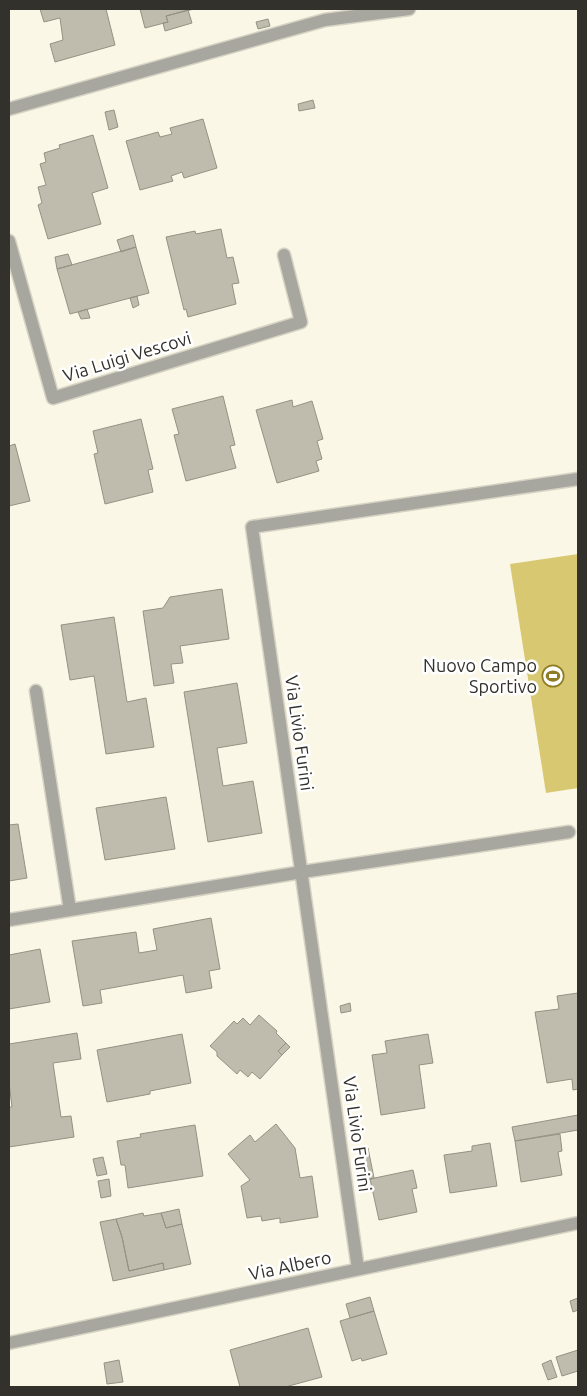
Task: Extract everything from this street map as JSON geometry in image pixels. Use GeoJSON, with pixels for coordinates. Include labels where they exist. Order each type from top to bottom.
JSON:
{"type":"FeatureCollection","features":[{"type":"Feature","properties":{"kind":"street"},"geometry":{"type":"LineString","coordinates":[[9,109],[326,20],[409,9]]}},
{"type":"Feature","properties":{"kind":"street","name":"Via Luigi Vescovi"},"geometry":{"type":"LineString","coordinates":[[9,240],[53,398],[301,322],[284,255]]}},
{"type":"Feature","properties":{"kind":"street","name":"Via Livio Furini"},"geometry":{"type":"LineString","coordinates":[[358,1269],[252,528],[578,479]]}},
{"type":"Feature","properties":{"kind":"street"},"geometry":{"type":"LineString","coordinates":[[36,691],[70,910]]}},
{"type":"Feature","properties":{"kind":"street"},"geometry":{"type":"LineString","coordinates":[[9,920],[302,872],[569,832]]}},
{"type":"Feature","properties":{"kind":"street","name":"Via Albero"},"geometry":{"type":"LineString","coordinates":[[9,1343],[578,1223]]}},
{"type":"Feature","properties":{"kind":"shaded area","name":"Nuovo Campo Sportivo"},"geometry":{"type":"Polygon","coordinates":[[[578,554],[578,788],[546,793],[510,564],[578,554]]]}},
{"type":"Feature","properties":{"kind":"building"},"geometry":{"type":"Polygon","coordinates":[[[40,9],[106,9],[115,45],[55,62],[50,44],[63,40],[60,18],[44,22],[40,9]]]}},
{"type":"Feature","properties":{"kind":"building"},"geometry":{"type":"Polygon","coordinates":[[[140,9],[194,9],[166,16],[168,22],[145,28],[140,9]]]}},
{"type":"Feature","properties":{"kind":"building"},"geometry":{"type":"Polygon","coordinates":[[[188,10],[192,23],[165,31],[163,23],[168,22],[166,16],[188,10]]]}},
{"type":"Feature","properties":{"kind":"building"},"geometry":{"type":"Polygon","coordinates":[[[268,19],[270,26],[258,29],[256,22],[268,19]]]}},
{"type":"Feature","properties":{"kind":"building"},"geometry":{"type":"Polygon","coordinates":[[[313,100],[315,108],[299,111],[298,104],[313,100]]]}},
{"type":"Feature","properties":{"kind":"building"},"geometry":{"type":"Polygon","coordinates":[[[114,110],[118,127],[109,130],[105,112],[114,110]]]}},
{"type":"Feature","properties":{"kind":"building"},"geometry":{"type":"Polygon","coordinates":[[[203,119],[217,168],[184,178],[182,172],[171,176],[173,181],[140,190],[126,141],[158,132],[160,137],[172,134],[170,128],[203,119]]]}},
{"type":"Feature","properties":{"kind":"building"},"geometry":{"type":"Polygon","coordinates":[[[93,135],[108,188],[92,193],[101,224],[48,239],[38,205],[42,203],[38,187],[46,185],[40,164],[46,162],[44,153],[60,148],[59,145],[93,135]]]}},
{"type":"Feature","properties":{"kind":"building"},"geometry":{"type":"Polygon","coordinates":[[[221,229],[227,258],[233,257],[239,283],[232,284],[236,304],[188,317],[186,309],[184,310],[166,237],[195,231],[196,234],[221,229]]]}},
{"type":"Feature","properties":{"kind":"building"},"geometry":{"type":"Polygon","coordinates":[[[133,235],[136,247],[121,252],[117,240],[133,235]]]}},
{"type":"Feature","properties":{"kind":"building"},"geometry":{"type":"Polygon","coordinates":[[[136,247],[149,293],[70,314],[57,269],[136,247]]]}},
{"type":"Feature","properties":{"kind":"building"},"geometry":{"type":"Polygon","coordinates":[[[68,254],[72,265],[57,269],[55,257],[68,254]]]}},
{"type":"Feature","properties":{"kind":"building"},"geometry":{"type":"Polygon","coordinates":[[[137,296],[139,305],[133,308],[130,298],[137,296]]]}},
{"type":"Feature","properties":{"kind":"building"},"geometry":{"type":"Polygon","coordinates":[[[87,309],[90,318],[81,319],[78,312],[87,309]]]}},
{"type":"Feature","properties":{"kind":"building"},"geometry":{"type":"Polygon","coordinates":[[[223,396],[235,445],[230,446],[236,468],[186,481],[174,435],[179,434],[172,409],[223,396]]]}},
{"type":"Feature","properties":{"kind":"building"},"geometry":{"type":"Polygon","coordinates":[[[292,400],[293,407],[312,401],[323,439],[317,441],[322,459],[316,461],[319,471],[277,483],[256,410],[292,400]]]}},
{"type":"Feature","properties":{"kind":"building"},"geometry":{"type":"Polygon","coordinates":[[[141,419],[153,469],[148,470],[153,492],[105,504],[94,454],[98,453],[93,431],[141,419]]]}},
{"type":"Feature","properties":{"kind":"building"},"geometry":{"type":"Polygon","coordinates":[[[15,444],[30,501],[9,506],[9,446],[15,444]]]}},
{"type":"Feature","properties":{"kind":"building"},"geometry":{"type":"Polygon","coordinates":[[[222,589],[229,639],[180,646],[183,663],[171,664],[174,683],[154,686],[143,611],[163,608],[170,597],[222,589]]]}},
{"type":"Feature","properties":{"kind":"building"},"geometry":{"type":"Polygon","coordinates":[[[114,617],[127,702],[146,698],[154,747],[106,754],[94,676],[70,680],[61,625],[114,617]]]}},
{"type":"Feature","properties":{"kind":"building"},"geometry":{"type":"Polygon","coordinates":[[[237,683],[247,743],[217,748],[223,786],[253,781],[262,833],[208,842],[184,692],[237,683]]]}},
{"type":"Feature","properties":{"kind":"building"},"geometry":{"type":"Polygon","coordinates":[[[166,797],[175,849],[105,860],[96,808],[166,797]]]}},
{"type":"Feature","properties":{"kind":"building"},"geometry":{"type":"Polygon","coordinates":[[[18,824],[27,878],[9,881],[9,825],[18,824]]]}},
{"type":"Feature","properties":{"kind":"building"},"geometry":{"type":"Polygon","coordinates":[[[211,918],[220,969],[209,971],[212,988],[186,993],[183,975],[100,990],[102,1003],[83,1006],[72,941],[136,932],[139,953],[157,950],[153,929],[211,918]]]}},
{"type":"Feature","properties":{"kind":"building"},"geometry":{"type":"Polygon","coordinates":[[[40,949],[50,1002],[9,1009],[9,955],[40,949]]]}},
{"type":"Feature","properties":{"kind":"building"},"geometry":{"type":"Polygon","coordinates":[[[578,993],[578,1089],[573,1090],[572,1079],[547,1083],[535,1012],[559,1009],[557,996],[578,993]]]}},
{"type":"Feature","properties":{"kind":"building"},"geometry":{"type":"Polygon","coordinates":[[[350,1003],[351,1011],[341,1013],[340,1006],[350,1003]]]}},
{"type":"Feature","properties":{"kind":"building"},"geometry":{"type":"Polygon","coordinates":[[[259,1015],[277,1031],[276,1033],[286,1043],[278,1051],[282,1055],[260,1079],[252,1072],[248,1077],[240,1070],[237,1074],[217,1056],[217,1052],[210,1046],[234,1021],[237,1024],[243,1018],[250,1025],[259,1015]]]}},
{"type":"Feature","properties":{"kind":"building"},"geometry":{"type":"Polygon","coordinates":[[[77,1033],[81,1059],[53,1063],[61,1117],[71,1116],[74,1137],[9,1147],[9,1107],[12,1107],[9,1083],[9,1044],[77,1033]]]}},
{"type":"Feature","properties":{"kind":"building"},"geometry":{"type":"Polygon","coordinates":[[[182,1034],[191,1083],[150,1091],[150,1094],[107,1102],[97,1050],[182,1034]]]}},
{"type":"Feature","properties":{"kind":"building"},"geometry":{"type":"Polygon","coordinates":[[[428,1034],[433,1063],[419,1065],[425,1108],[381,1115],[372,1055],[387,1053],[385,1041],[428,1034]]]}},
{"type":"Feature","properties":{"kind":"building"},"geometry":{"type":"Polygon","coordinates":[[[286,1043],[290,1047],[282,1055],[278,1051],[286,1043]]]}},
{"type":"Feature","properties":{"kind":"building"},"geometry":{"type":"Polygon","coordinates":[[[578,1115],[578,1130],[515,1141],[512,1127],[578,1115]]]}},
{"type":"Feature","properties":{"kind":"building"},"geometry":{"type":"Polygon","coordinates":[[[276,1124],[295,1148],[300,1178],[312,1176],[318,1217],[280,1223],[280,1218],[262,1221],[261,1216],[247,1218],[241,1186],[250,1180],[228,1154],[250,1135],[255,1142],[276,1124]]]}},
{"type":"Feature","properties":{"kind":"building"},"geometry":{"type":"Polygon","coordinates":[[[195,1125],[203,1176],[128,1188],[125,1165],[121,1165],[117,1141],[141,1137],[140,1134],[195,1125]]]}},
{"type":"Feature","properties":{"kind":"building"},"geometry":{"type":"Polygon","coordinates":[[[560,1134],[562,1151],[558,1152],[562,1175],[521,1182],[515,1141],[560,1134]]]}},
{"type":"Feature","properties":{"kind":"building"},"geometry":{"type":"Polygon","coordinates":[[[490,1143],[497,1186],[450,1193],[444,1155],[472,1151],[472,1146],[490,1143]]]}},
{"type":"Feature","properties":{"kind":"building"},"geometry":{"type":"Polygon","coordinates":[[[368,1148],[374,1178],[367,1180],[361,1150],[368,1148]]]}},
{"type":"Feature","properties":{"kind":"building"},"geometry":{"type":"Polygon","coordinates":[[[103,1157],[107,1174],[97,1176],[93,1159],[103,1157]]]}},
{"type":"Feature","properties":{"kind":"building"},"geometry":{"type":"Polygon","coordinates":[[[413,1170],[417,1188],[412,1189],[417,1212],[379,1220],[370,1179],[413,1170]]]}},
{"type":"Feature","properties":{"kind":"building"},"geometry":{"type":"Polygon","coordinates":[[[109,1179],[111,1196],[101,1198],[98,1181],[109,1179]]]}},
{"type":"Feature","properties":{"kind":"building"},"geometry":{"type":"Polygon","coordinates":[[[179,1209],[182,1224],[166,1228],[161,1213],[179,1209]]]}},
{"type":"Feature","properties":{"kind":"building"},"geometry":{"type":"Polygon","coordinates":[[[143,1213],[144,1216],[161,1213],[166,1228],[182,1224],[191,1264],[164,1270],[163,1263],[129,1271],[116,1219],[143,1213]]]}},
{"type":"Feature","properties":{"kind":"building"},"geometry":{"type":"Polygon","coordinates":[[[116,1219],[129,1271],[163,1263],[164,1270],[113,1281],[100,1222],[116,1219]]]}},
{"type":"Feature","properties":{"kind":"building"},"geometry":{"type":"Polygon","coordinates":[[[370,1297],[374,1311],[350,1318],[346,1304],[370,1297]]]}},
{"type":"Feature","properties":{"kind":"building"},"geometry":{"type":"Polygon","coordinates":[[[578,1298],[578,1310],[573,1312],[570,1301],[578,1298]]]}},
{"type":"Feature","properties":{"kind":"building"},"geometry":{"type":"Polygon","coordinates":[[[374,1311],[387,1354],[362,1361],[361,1358],[352,1361],[340,1321],[374,1311]]]}},
{"type":"Feature","properties":{"kind":"building"},"geometry":{"type":"Polygon","coordinates":[[[308,1328],[322,1377],[285,1387],[240,1387],[230,1350],[308,1328]]]}},
{"type":"Feature","properties":{"kind":"building"},"geometry":{"type":"Polygon","coordinates":[[[578,1350],[578,1371],[562,1376],[556,1357],[578,1350]]]}},
{"type":"Feature","properties":{"kind":"building"},"geometry":{"type":"Polygon","coordinates":[[[119,1360],[123,1382],[107,1384],[104,1363],[119,1360]]]}},
{"type":"Feature","properties":{"kind":"building"},"geometry":{"type":"Polygon","coordinates":[[[551,1360],[557,1377],[548,1380],[542,1364],[551,1360]]]}},
{"type":"Feature","properties":{"kind":"place","name":"Nuovo Campo Sportivo"},"geometry":{"type":"Point","coordinates":[553,676]}}]}
